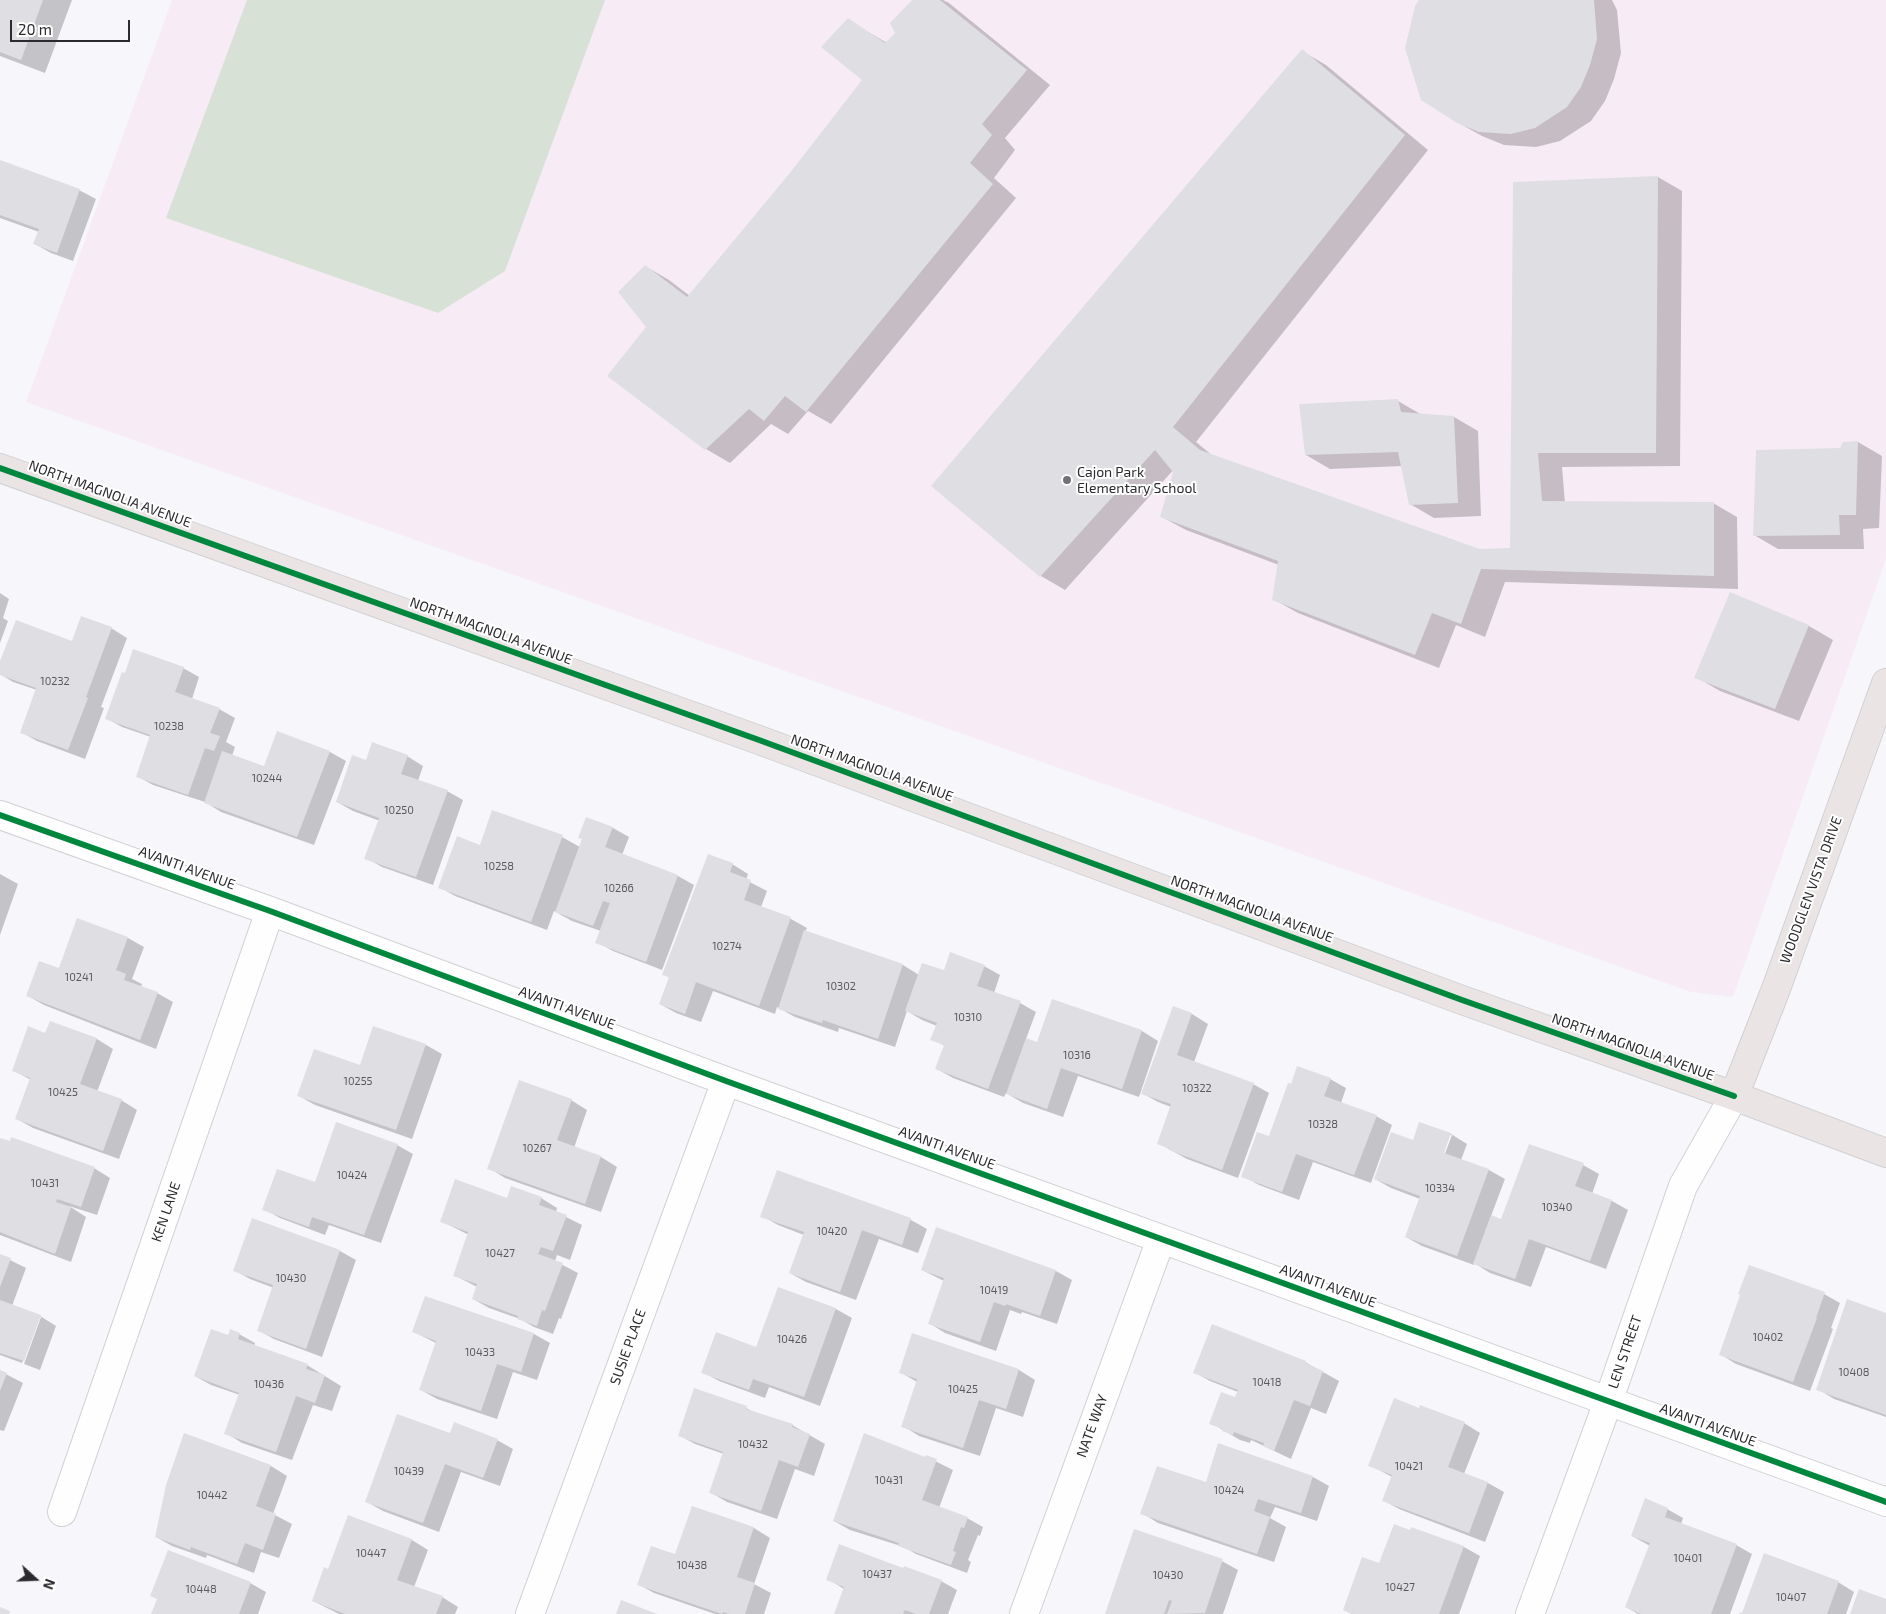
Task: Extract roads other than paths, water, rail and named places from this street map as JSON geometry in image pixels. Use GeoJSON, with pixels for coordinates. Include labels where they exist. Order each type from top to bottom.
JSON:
{"type":"FeatureCollection","features":[{"type":"Feature","properties":{"kind":"main road","name":"NORTH MAGNOLIA AVENUE"},"geometry":{"type":"LineString","coordinates":[[0,468],[769,743],[1462,1000],[1734,1096],[1886,1153]]}},
{"type":"Feature","properties":{"kind":"main road","name":"WOODGLEN VISTA DRIVE"},"geometry":{"type":"LineString","coordinates":[[1734,1096],[1776,989],[1886,683]]}},
{"type":"Feature","properties":{"kind":"street","name":"AVANTI AVENUE"},"geometry":{"type":"LineString","coordinates":[[0,815],[270,911],[726,1081],[1886,1502]]}},
{"type":"Feature","properties":{"kind":"street","name":"KEN LANE"},"geometry":{"type":"LineString","coordinates":[[62,1512],[270,911]]}},
{"type":"Feature","properties":{"kind":"street","name":"SUSIE PLACE"},"geometry":{"type":"LineString","coordinates":[[530,1614],[726,1081]]}},
{"type":"Feature","properties":{"kind":"street","name":"LEN STREET"},"geometry":{"type":"LineString","coordinates":[[1530,1614],[1608,1402],[1683,1186],[1734,1096]]}},
{"type":"Feature","properties":{"kind":"street","name":"NATE WAY"},"geometry":{"type":"LineString","coordinates":[[1024,1614],[1161,1239]]}},
{"type":"Feature","properties":{"kind":"place","name":"Cajon Park Elementary School"},"geometry":{"type":"Point","coordinates":[1067,480]}}]}
